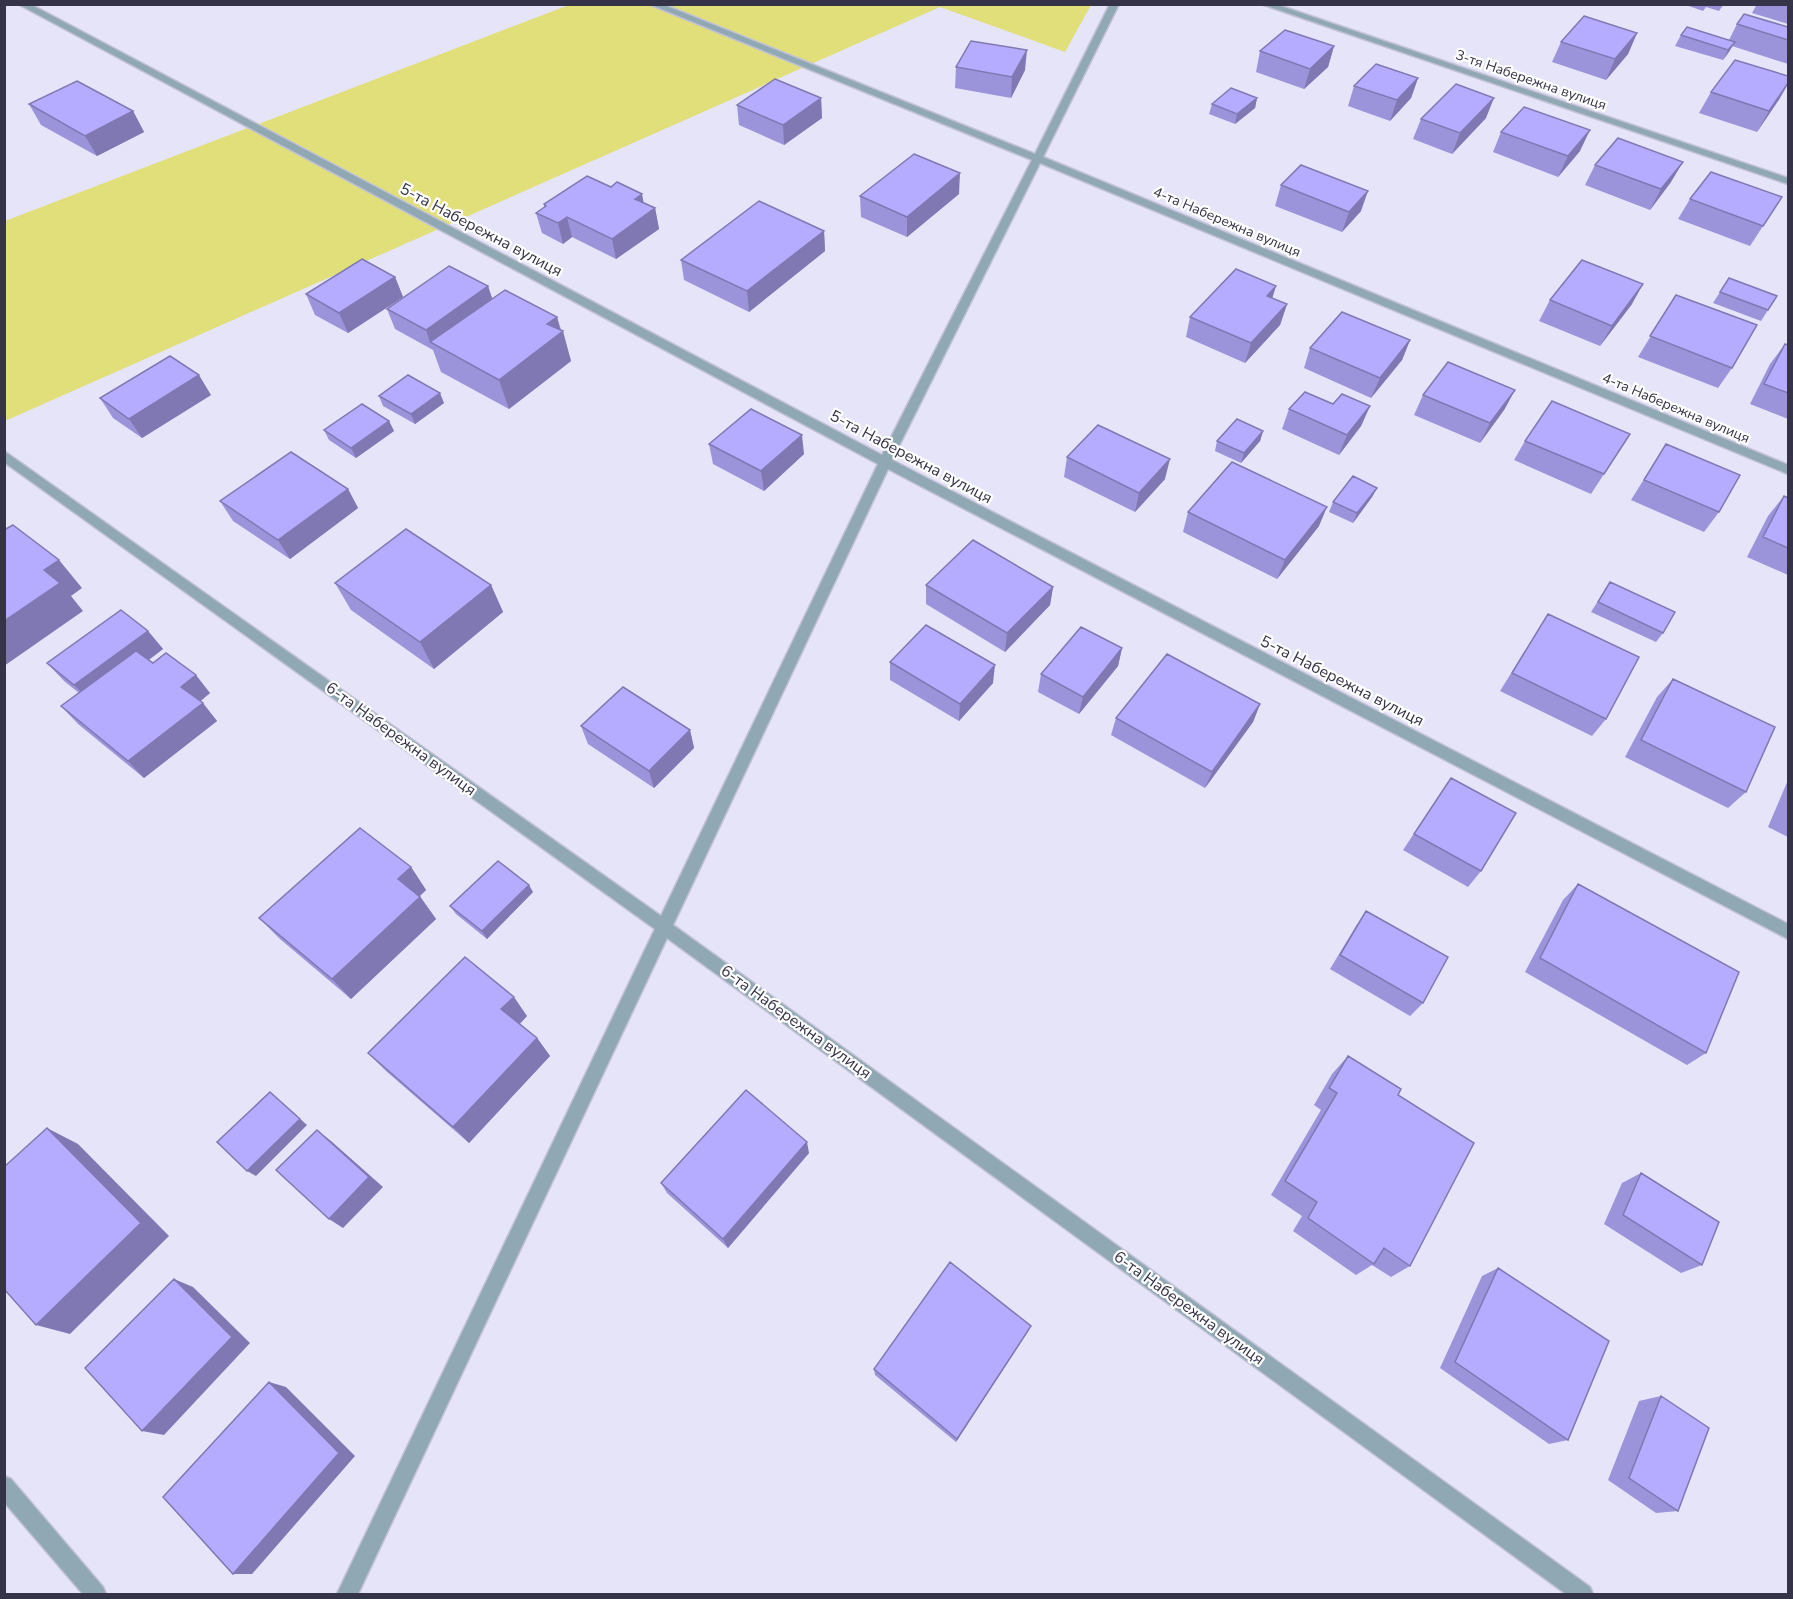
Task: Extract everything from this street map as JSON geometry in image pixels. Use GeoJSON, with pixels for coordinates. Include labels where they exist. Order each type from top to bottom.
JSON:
{"type":"FeatureCollection","features":[{"type":"Feature","properties":{"kind":"street","name":"5-та Набережна вулиця"},"geometry":{"type":"LineString","coordinates":[[22,4],[885,462],[1788,932]]}},
{"type":"Feature","properties":{"kind":"street","name":"4-та Набережна вулиця"},"geometry":{"type":"LineString","coordinates":[[653,4],[1038,159],[1788,470]]}},
{"type":"Feature","properties":{"kind":"street"},"geometry":{"type":"LineString","coordinates":[[347,1594],[885,462],[1115,4]]}},
{"type":"Feature","properties":{"kind":"street","name":"3-тя Набережна вулиця"},"geometry":{"type":"LineString","coordinates":[[1265,4],[1788,181]]}},
{"type":"Feature","properties":{"kind":"street","name":"6-та Набережна вулиця"},"geometry":{"type":"LineString","coordinates":[[4,455],[664,927],[1583,1594]]}},
{"type":"Feature","properties":{"kind":"street"},"geometry":{"type":"LineString","coordinates":[[4,1486],[96,1594]]}},
{"type":"Feature","properties":{"kind":"shaded area"},"geometry":{"type":"Polygon","coordinates":[[[569,5],[1091,5],[1065,52],[940,7],[5,421],[5,221],[569,5]]]}},
{"type":"Feature","properties":{"kind":"building"},"geometry":{"type":"Polygon","coordinates":[[[1744,14],[1788,27],[1788,40],[1737,24],[1744,14]]]}},
{"type":"Feature","properties":{"kind":"building"},"geometry":{"type":"Polygon","coordinates":[[[1584,16],[1637,33],[1615,59],[1561,42],[1584,16]]]}},
{"type":"Feature","properties":{"kind":"building"},"geometry":{"type":"Polygon","coordinates":[[[1687,27],[1735,42],[1728,50],[1681,35],[1687,27]]]}},
{"type":"Feature","properties":{"kind":"building"},"geometry":{"type":"Polygon","coordinates":[[[1285,30],[1334,46],[1310,69],[1260,51],[1285,30]]]}},
{"type":"Feature","properties":{"kind":"building"},"geometry":{"type":"Polygon","coordinates":[[[971,41],[1027,50],[1012,77],[956,67],[971,41]]]}},
{"type":"Feature","properties":{"kind":"building"},"geometry":{"type":"Polygon","coordinates":[[[1735,60],[1788,76],[1788,83],[1769,111],[1711,92],[1735,60]]]}},
{"type":"Feature","properties":{"kind":"building"},"geometry":{"type":"Polygon","coordinates":[[[1376,64],[1418,78],[1397,100],[1354,86],[1376,64]]]}},
{"type":"Feature","properties":{"kind":"building"},"geometry":{"type":"Polygon","coordinates":[[[775,79],[821,98],[783,125],[737,105],[775,79]]]}},
{"type":"Feature","properties":{"kind":"building"},"geometry":{"type":"Polygon","coordinates":[[[77,81],[133,111],[85,136],[29,104],[77,81]]]}},
{"type":"Feature","properties":{"kind":"building"},"geometry":{"type":"Polygon","coordinates":[[[1456,84],[1494,98],[1460,133],[1421,119],[1456,84]]]}},
{"type":"Feature","properties":{"kind":"building"},"geometry":{"type":"Polygon","coordinates":[[[1231,88],[1257,98],[1237,114],[1212,104],[1231,88]]]}},
{"type":"Feature","properties":{"kind":"building"},"geometry":{"type":"Polygon","coordinates":[[[1524,107],[1590,130],[1568,156],[1501,132],[1524,107]]]}},
{"type":"Feature","properties":{"kind":"building"},"geometry":{"type":"Polygon","coordinates":[[[1618,138],[1683,162],[1661,189],[1595,165],[1618,138]]]}},
{"type":"Feature","properties":{"kind":"building"},"geometry":{"type":"Polygon","coordinates":[[[914,154],[960,173],[907,217],[860,196],[914,154]]]}},
{"type":"Feature","properties":{"kind":"building"},"geometry":{"type":"Polygon","coordinates":[[[1301,165],[1368,191],[1349,212],[1281,185],[1301,165]]]}},
{"type":"Feature","properties":{"kind":"building"},"geometry":{"type":"Polygon","coordinates":[[[1711,172],[1782,197],[1763,226],[1690,199],[1711,172]]]}},
{"type":"Feature","properties":{"kind":"building"},"geometry":{"type":"Polygon","coordinates":[[[587,176],[611,187],[617,182],[642,194],[635,199],[655,208],[612,239],[567,217],[558,223],[536,213],[546,206],[544,204],[587,176]]]}},
{"type":"Feature","properties":{"kind":"building"},"geometry":{"type":"Polygon","coordinates":[[[759,201],[824,231],[747,291],[681,260],[759,201]]]}},
{"type":"Feature","properties":{"kind":"building"},"geometry":{"type":"Polygon","coordinates":[[[362,259],[395,277],[339,313],[306,294],[362,259]]]}},
{"type":"Feature","properties":{"kind":"building"},"geometry":{"type":"Polygon","coordinates":[[[1582,260],[1643,284],[1612,326],[1550,300],[1582,260]]]}},
{"type":"Feature","properties":{"kind":"building"},"geometry":{"type":"Polygon","coordinates":[[[449,266],[488,286],[426,330],[387,309],[449,266]]]}},
{"type":"Feature","properties":{"kind":"building"},"geometry":{"type":"Polygon","coordinates":[[[1236,269],[1276,286],[1267,296],[1287,304],[1251,343],[1190,317],[1236,269]]]}},
{"type":"Feature","properties":{"kind":"building"},"geometry":{"type":"Polygon","coordinates":[[[1729,278],[1777,296],[1768,310],[1720,292],[1729,278]]]}},
{"type":"Feature","properties":{"kind":"building"},"geometry":{"type":"Polygon","coordinates":[[[505,290],[557,317],[547,324],[563,331],[499,380],[430,342],[505,290]]]}},
{"type":"Feature","properties":{"kind":"building"},"geometry":{"type":"Polygon","coordinates":[[[1676,295],[1757,325],[1732,368],[1650,336],[1676,295]]]}},
{"type":"Feature","properties":{"kind":"building"},"geometry":{"type":"Polygon","coordinates":[[[1342,312],[1410,340],[1380,378],[1310,348],[1342,312]]]}},
{"type":"Feature","properties":{"kind":"building"},"geometry":{"type":"Polygon","coordinates":[[[1785,344],[1788,345],[1788,393],[1764,384],[1785,344]]]}},
{"type":"Feature","properties":{"kind":"building"},"geometry":{"type":"Polygon","coordinates":[[[170,356],[199,375],[129,419],[100,398],[170,356]]]}},
{"type":"Feature","properties":{"kind":"building"},"geometry":{"type":"Polygon","coordinates":[[[1448,362],[1515,390],[1490,423],[1423,395],[1448,362]]]}},
{"type":"Feature","properties":{"kind":"building"},"geometry":{"type":"Polygon","coordinates":[[[408,375],[440,393],[411,414],[379,396],[408,375]]]}},
{"type":"Feature","properties":{"kind":"building"},"geometry":{"type":"Polygon","coordinates":[[[1305,392],[1333,404],[1342,394],[1370,406],[1347,435],[1289,409],[1305,392]]]}},
{"type":"Feature","properties":{"kind":"building"},"geometry":{"type":"Polygon","coordinates":[[[1552,401],[1630,434],[1604,474],[1525,441],[1552,401]]]}},
{"type":"Feature","properties":{"kind":"building"},"geometry":{"type":"Polygon","coordinates":[[[362,404],[389,421],[351,448],[324,430],[362,404]]]}},
{"type":"Feature","properties":{"kind":"building"},"geometry":{"type":"Polygon","coordinates":[[[751,409],[802,435],[761,471],[709,444],[751,409]]]}},
{"type":"Feature","properties":{"kind":"building"},"geometry":{"type":"Polygon","coordinates":[[[1237,419],[1263,431],[1244,453],[1217,441],[1237,419]]]}},
{"type":"Feature","properties":{"kind":"building"},"geometry":{"type":"Polygon","coordinates":[[[1098,425],[1170,459],[1139,493],[1067,457],[1098,425]]]}},
{"type":"Feature","properties":{"kind":"building"},"geometry":{"type":"Polygon","coordinates":[[[1666,444],[1740,475],[1719,512],[1644,480],[1666,444]]]}},
{"type":"Feature","properties":{"kind":"building"},"geometry":{"type":"Polygon","coordinates":[[[291,452],[348,489],[278,540],[220,501],[291,452]]]}},
{"type":"Feature","properties":{"kind":"building"},"geometry":{"type":"Polygon","coordinates":[[[1232,462],[1327,507],[1285,560],[1188,512],[1232,462]]]}},
{"type":"Feature","properties":{"kind":"building"},"geometry":{"type":"Polygon","coordinates":[[[1353,476],[1377,488],[1357,513],[1333,502],[1353,476]]]}},
{"type":"Feature","properties":{"kind":"building"},"geometry":{"type":"Polygon","coordinates":[[[1784,496],[1788,498],[1788,548],[1763,537],[1784,496]]]}},
{"type":"Feature","properties":{"kind":"building"},"geometry":{"type":"Polygon","coordinates":[[[13,525],[59,560],[44,570],[60,583],[4,621],[4,530],[13,525]]]}},
{"type":"Feature","properties":{"kind":"building"},"geometry":{"type":"Polygon","coordinates":[[[406,529],[491,585],[420,642],[335,583],[406,529]]]}},
{"type":"Feature","properties":{"kind":"building"},"geometry":{"type":"Polygon","coordinates":[[[973,540],[1053,587],[1007,633],[926,585],[973,540]]]}},
{"type":"Feature","properties":{"kind":"building"},"geometry":{"type":"Polygon","coordinates":[[[1610,582],[1675,612],[1663,633],[1598,602],[1610,582]]]}},
{"type":"Feature","properties":{"kind":"building"},"geometry":{"type":"Polygon","coordinates":[[[121,610],[148,631],[74,685],[47,663],[121,610]]]}},
{"type":"Feature","properties":{"kind":"building"},"geometry":{"type":"Polygon","coordinates":[[[1548,614],[1639,657],[1606,719],[1512,673],[1548,614]]]}},
{"type":"Feature","properties":{"kind":"building"},"geometry":{"type":"Polygon","coordinates":[[[926,625],[995,665],[960,704],[890,662],[926,625]]]}},
{"type":"Feature","properties":{"kind":"building"},"geometry":{"type":"Polygon","coordinates":[[[1081,627],[1122,648],[1083,697],[1041,674],[1081,627]]]}},
{"type":"Feature","properties":{"kind":"building"},"geometry":{"type":"Polygon","coordinates":[[[136,651],[153,663],[166,653],[196,675],[181,687],[203,703],[128,761],[61,706],[136,651]]]}},
{"type":"Feature","properties":{"kind":"building"},"geometry":{"type":"Polygon","coordinates":[[[1167,654],[1260,704],[1212,772],[1116,718],[1167,654]]]}},
{"type":"Feature","properties":{"kind":"building"},"geometry":{"type":"Polygon","coordinates":[[[1673,679],[1775,727],[1746,792],[1641,740],[1673,679]]]}},
{"type":"Feature","properties":{"kind":"building"},"geometry":{"type":"Polygon","coordinates":[[[623,687],[690,730],[649,771],[581,726],[623,687]]]}},
{"type":"Feature","properties":{"kind":"building"},"geometry":{"type":"Polygon","coordinates":[[[1451,778],[1516,813],[1481,871],[1414,834],[1451,778]]]}},
{"type":"Feature","properties":{"kind":"building"},"geometry":{"type":"Polygon","coordinates":[[[360,828],[411,867],[398,879],[420,897],[332,979],[259,918],[360,828]]]}},
{"type":"Feature","properties":{"kind":"building"},"geometry":{"type":"Polygon","coordinates":[[[498,861],[529,885],[482,931],[450,906],[498,861]]]}},
{"type":"Feature","properties":{"kind":"building"},"geometry":{"type":"Polygon","coordinates":[[[1578,884],[1739,972],[1706,1053],[1540,958],[1578,884]]]}},
{"type":"Feature","properties":{"kind":"building"},"geometry":{"type":"Polygon","coordinates":[[[1366,911],[1448,957],[1423,1003],[1340,955],[1366,911]]]}},
{"type":"Feature","properties":{"kind":"building"},"geometry":{"type":"Polygon","coordinates":[[[465,957],[514,997],[501,1009],[537,1038],[453,1127],[368,1053],[465,957]]]}},
{"type":"Feature","properties":{"kind":"building"},"geometry":{"type":"Polygon","coordinates":[[[1348,1056],[1401,1089],[1398,1095],[1474,1143],[1410,1266],[1384,1248],[1374,1264],[1308,1218],[1317,1202],[1285,1181],[1337,1093],[1329,1088],[1348,1056]]]}},
{"type":"Feature","properties":{"kind":"building"},"geometry":{"type":"Polygon","coordinates":[[[746,1090],[807,1142],[723,1239],[661,1183],[746,1090]]]}},
{"type":"Feature","properties":{"kind":"building"},"geometry":{"type":"Polygon","coordinates":[[[270,1092],[300,1119],[247,1171],[217,1142],[270,1092]]]}},
{"type":"Feature","properties":{"kind":"building"},"geometry":{"type":"Polygon","coordinates":[[[47,1128],[141,1223],[36,1325],[4,1289],[4,1167],[47,1128]]]}},
{"type":"Feature","properties":{"kind":"building"},"geometry":{"type":"Polygon","coordinates":[[[317,1130],[369,1177],[329,1219],[276,1170],[317,1130]]]}},
{"type":"Feature","properties":{"kind":"building"},"geometry":{"type":"Polygon","coordinates":[[[1641,1173],[1719,1222],[1702,1265],[1623,1215],[1641,1173]]]}},
{"type":"Feature","properties":{"kind":"building"},"geometry":{"type":"Polygon","coordinates":[[[950,1262],[1031,1326],[957,1439],[874,1369],[950,1262]]]}},
{"type":"Feature","properties":{"kind":"building"},"geometry":{"type":"Polygon","coordinates":[[[1498,1268],[1609,1341],[1568,1440],[1455,1362],[1498,1268]]]}},
{"type":"Feature","properties":{"kind":"building"},"geometry":{"type":"Polygon","coordinates":[[[174,1279],[232,1337],[142,1431],[85,1368],[174,1279]]]}},
{"type":"Feature","properties":{"kind":"building"},"geometry":{"type":"Polygon","coordinates":[[[269,1382],[339,1453],[233,1574],[163,1497],[269,1382]]]}},
{"type":"Feature","properties":{"kind":"building"},"geometry":{"type":"Polygon","coordinates":[[[1661,1396],[1709,1428],[1678,1511],[1629,1478],[1661,1396]]]}}]}
